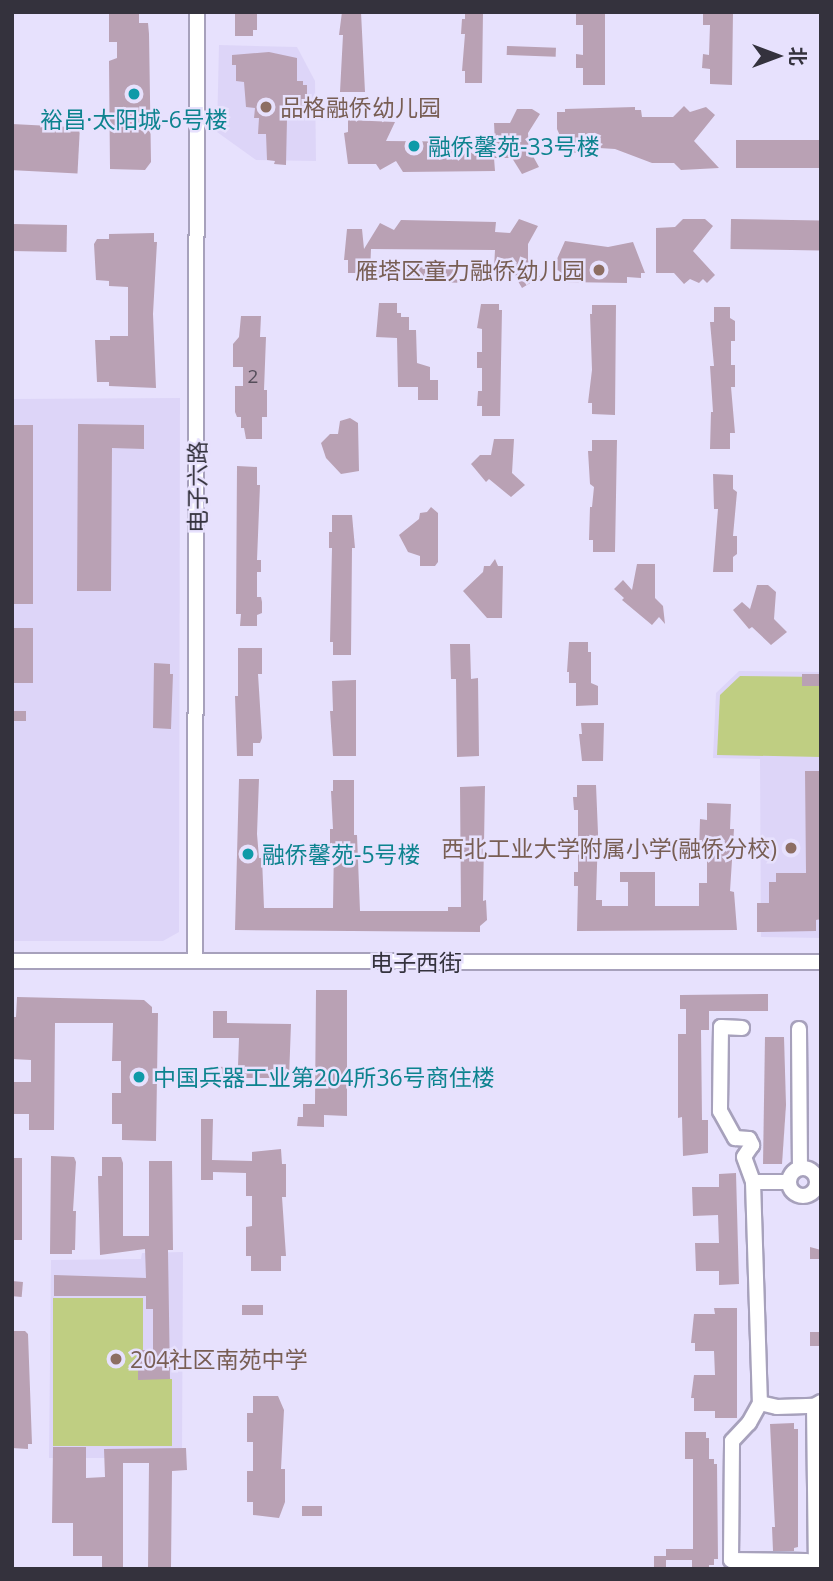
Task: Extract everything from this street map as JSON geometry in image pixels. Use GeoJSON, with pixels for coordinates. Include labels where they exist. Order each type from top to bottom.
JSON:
{"type":"FeatureCollection","features":[{"type":"Feature","properties":{"kind":"street","name":"电子六路"},"geometry":{"type":"LineString","coordinates":[[195,961],[197,12]]}},
{"type":"Feature","properties":{"kind":"street","name":"电子西街"},"geometry":{"type":"LineString","coordinates":[[12,961],[821,962]]}},
{"type":"Feature","properties":{"kind":"street"},"geometry":{"type":"LineString","coordinates":[[742,1028],[721,1027],[720,1111],[735,1138],[749,1139],[752,1145],[744,1157],[753,1182],[760,1403],[749,1423],[732,1441],[731,1560],[812,1563],[817,1404],[777,1407],[760,1403]]}},
{"type":"Feature","properties":{"kind":"street"},"geometry":{"type":"LineString","coordinates":[[799,1029],[800,1168]]}},
{"type":"Feature","properties":{"kind":"street"},"geometry":{"type":"LineString","coordinates":[[800,1168],[814,1173],[817,1184],[808,1196],[798,1196],[789,1182],[793,1172],[800,1168]]}},
{"type":"Feature","properties":{"kind":"street"},"geometry":{"type":"LineString","coordinates":[[753,1182],[789,1182]]}},
{"type":"Feature","properties":{"kind":"shaded area","name":"品格融侨幼儿园"},"geometry":{"type":"Polygon","coordinates":[[[219,45],[297,47],[315,81],[316,161],[256,160],[217,132],[219,45]]]}},
{"type":"Feature","properties":{"kind":"shaded area"},"geometry":{"type":"Polygon","coordinates":[[[180,398],[179,932],[163,941],[12,941],[12,399],[180,398]]]}},
{"type":"Feature","properties":{"kind":"shaded area","name":"西北工业大学附属小学(融侨分校)"},"geometry":{"type":"Polygon","coordinates":[[[739,671],[821,672],[821,938],[761,937],[760,759],[713,758],[716,693],[739,671]]]}},
{"type":"Feature","properties":{"kind":"shaded area","name":"204社区南苑中学"},"geometry":{"type":"Polygon","coordinates":[[[183,1252],[182,1458],[49,1458],[51,1260],[141,1259],[142,1253],[183,1252]]]}},
{"type":"Feature","properties":{"kind":"green space"},"geometry":{"type":"Polygon","coordinates":[[[740,676],[821,677],[821,757],[717,755],[720,695],[740,676]]]}},
{"type":"Feature","properties":{"kind":"green space"},"geometry":{"type":"Polygon","coordinates":[[[53,1298],[143,1298],[143,1378],[172,1379],[172,1446],[53,1446],[53,1298]]]}},
{"type":"Feature","properties":{"kind":"building","name":"裕昌·太阳城-6号楼"},"geometry":{"type":"Polygon","coordinates":[[[139,12],[139,23],[148,23],[149,34],[151,162],[145,170],[110,169],[109,61],[117,58],[117,42],[109,42],[109,14],[139,12]]]}},
{"type":"Feature","properties":{"kind":"building"},"geometry":{"type":"Polygon","coordinates":[[[235,12],[257,12],[257,30],[253,30],[253,36],[235,36],[235,12]]]}},
{"type":"Feature","properties":{"kind":"building"},"geometry":{"type":"Polygon","coordinates":[[[342,12],[361,12],[365,92],[340,92],[343,35],[339,35],[342,12]]]}},
{"type":"Feature","properties":{"kind":"building"},"geometry":{"type":"Polygon","coordinates":[[[465,12],[483,12],[482,83],[465,83],[465,71],[462,71],[465,34],[461,34],[465,12]]]}},
{"type":"Feature","properties":{"kind":"building"},"geometry":{"type":"Polygon","coordinates":[[[576,12],[605,12],[605,85],[583,85],[583,68],[576,68],[576,54],[583,55],[583,25],[576,25],[576,12]]]}},
{"type":"Feature","properties":{"kind":"building"},"geometry":{"type":"Polygon","coordinates":[[[703,12],[733,12],[732,85],[710,84],[710,69],[702,68],[703,54],[709,55],[710,25],[703,25],[703,12]]]}},
{"type":"Feature","properties":{"kind":"building"},"geometry":{"type":"Polygon","coordinates":[[[507,46],[556,48],[556,57],[507,55],[507,46]]]}},
{"type":"Feature","properties":{"kind":"building"},"geometry":{"type":"Polygon","coordinates":[[[269,52],[297,58],[297,81],[303,81],[303,85],[307,85],[307,104],[304,104],[304,108],[297,108],[297,119],[287,119],[286,165],[267,160],[266,134],[258,134],[259,118],[254,118],[255,108],[246,107],[244,82],[236,81],[236,65],[232,65],[232,55],[269,52]]]}},
{"type":"Feature","properties":{"kind":"building"},"geometry":{"type":"Polygon","coordinates":[[[684,106],[690,112],[706,107],[715,115],[694,141],[719,168],[681,170],[674,163],[652,163],[615,149],[599,148],[568,154],[557,129],[557,112],[565,112],[565,109],[635,107],[635,110],[641,110],[642,117],[673,117],[684,106]]]}},
{"type":"Feature","properties":{"kind":"building","name":"融侨馨苑-33号楼"},"geometry":{"type":"Polygon","coordinates":[[[517,109],[532,109],[540,114],[528,133],[529,149],[539,167],[522,174],[512,158],[494,158],[495,171],[403,172],[396,161],[380,170],[376,164],[348,164],[344,133],[348,132],[348,120],[395,122],[386,141],[495,142],[494,123],[510,123],[517,109]]]}},
{"type":"Feature","properties":{"kind":"building"},"geometry":{"type":"Polygon","coordinates":[[[12,124],[80,128],[77,173],[12,170],[12,124]]]}},
{"type":"Feature","properties":{"kind":"building"},"geometry":{"type":"Polygon","coordinates":[[[736,140],[821,140],[821,168],[736,168],[736,140]]]}},
{"type":"Feature","properties":{"kind":"building"},"geometry":{"type":"Polygon","coordinates":[[[519,219],[538,226],[528,244],[528,260],[540,277],[522,288],[512,271],[494,268],[495,250],[371,249],[370,273],[348,273],[348,260],[344,260],[347,229],[362,229],[364,249],[380,223],[394,230],[401,220],[496,222],[495,232],[510,233],[519,219]]]}},
{"type":"Feature","properties":{"kind":"building"},"geometry":{"type":"Polygon","coordinates":[[[683,219],[705,219],[713,226],[693,251],[715,275],[707,283],[703,279],[699,283],[690,279],[684,284],[674,273],[656,273],[656,228],[675,227],[683,219]]]}},
{"type":"Feature","properties":{"kind":"building"},"geometry":{"type":"Polygon","coordinates":[[[731,219],[821,221],[820,251],[730,249],[731,219]]]}},
{"type":"Feature","properties":{"kind":"building"},"geometry":{"type":"Polygon","coordinates":[[[12,224],[67,225],[67,252],[12,251],[12,224]]]}},
{"type":"Feature","properties":{"kind":"building"},"geometry":{"type":"Polygon","coordinates":[[[154,233],[154,242],[157,242],[153,314],[156,388],[109,386],[109,382],[97,382],[95,340],[110,340],[110,336],[128,336],[128,287],[109,286],[109,281],[96,280],[94,244],[97,239],[109,239],[109,234],[154,233]]]}},
{"type":"Feature","properties":{"kind":"building","name":"雁塔区童力融侨幼儿园"},"geometry":{"type":"Polygon","coordinates":[[[565,241],[608,247],[633,242],[645,273],[641,273],[641,278],[627,277],[627,283],[564,282],[564,279],[556,278],[557,259],[565,241]]]}},
{"type":"Feature","properties":{"kind":"building"},"geometry":{"type":"Polygon","coordinates":[[[371,265],[401,267],[379,280],[371,265]]]}},
{"type":"Feature","properties":{"kind":"building"},"geometry":{"type":"Polygon","coordinates":[[[408,267],[458,269],[457,283],[408,281],[408,267]]]}},
{"type":"Feature","properties":{"kind":"building"},"geometry":{"type":"Polygon","coordinates":[[[379,303],[397,303],[397,313],[401,313],[401,317],[409,317],[409,330],[416,330],[417,363],[430,367],[430,380],[438,380],[438,400],[418,400],[418,387],[398,387],[397,338],[376,337],[379,303]]]}},
{"type":"Feature","properties":{"kind":"building"},"geometry":{"type":"Polygon","coordinates":[[[481,304],[499,304],[499,310],[502,310],[500,416],[482,416],[482,406],[477,406],[478,391],[482,391],[482,368],[477,368],[477,352],[482,352],[482,329],[477,328],[481,304]]]}},
{"type":"Feature","properties":{"kind":"building"},"geometry":{"type":"Polygon","coordinates":[[[592,305],[616,305],[615,415],[592,414],[592,403],[588,403],[592,370],[592,305]]]}},
{"type":"Feature","properties":{"kind":"building"},"geometry":{"type":"Polygon","coordinates":[[[714,307],[730,307],[730,318],[735,321],[735,341],[731,341],[731,365],[735,365],[735,387],[731,387],[735,433],[730,433],[730,449],[710,449],[713,412],[710,366],[714,366],[710,322],[714,322],[714,307]]]}},
{"type":"Feature","properties":{"kind":"building"},"geometry":{"type":"Polygon","coordinates":[[[241,316],[261,316],[260,337],[266,337],[264,390],[267,390],[267,417],[262,417],[262,439],[246,439],[244,428],[241,428],[241,417],[237,417],[235,412],[235,386],[243,386],[243,367],[233,367],[233,344],[239,337],[241,316]]]}},
{"type":"Feature","properties":{"kind":"building"},"geometry":{"type":"Polygon","coordinates":[[[350,418],[358,423],[359,471],[341,474],[326,458],[321,443],[330,434],[338,434],[340,421],[350,418]]]}},
{"type":"Feature","properties":{"kind":"building"},"geometry":{"type":"Polygon","coordinates":[[[78,424],[144,425],[144,449],[112,448],[111,591],[77,591],[78,424]]]}},
{"type":"Feature","properties":{"kind":"building"},"geometry":{"type":"Polygon","coordinates":[[[12,425],[33,425],[33,604],[12,604],[12,425]]]}},
{"type":"Feature","properties":{"kind":"building"},"geometry":{"type":"Polygon","coordinates":[[[494,439],[514,439],[512,473],[525,485],[511,497],[489,479],[486,482],[471,464],[480,455],[491,455],[494,439]]]}},
{"type":"Feature","properties":{"kind":"building"},"geometry":{"type":"Polygon","coordinates":[[[592,440],[617,440],[615,552],[593,552],[593,540],[589,540],[590,507],[594,487],[590,484],[588,451],[592,451],[592,440]]]}},
{"type":"Feature","properties":{"kind":"building"},"geometry":{"type":"Polygon","coordinates":[[[237,466],[257,467],[257,485],[260,485],[257,560],[261,560],[261,572],[257,572],[257,597],[261,597],[262,613],[257,615],[257,626],[240,626],[241,614],[236,614],[237,466]]]}},
{"type":"Feature","properties":{"kind":"building"},"geometry":{"type":"Polygon","coordinates":[[[713,474],[733,475],[733,489],[737,492],[733,536],[737,536],[737,554],[733,557],[733,572],[713,572],[718,509],[714,509],[713,474]]]}},
{"type":"Feature","properties":{"kind":"building"},"geometry":{"type":"Polygon","coordinates":[[[431,507],[438,513],[438,562],[435,566],[420,566],[420,556],[408,552],[399,535],[419,519],[420,513],[427,512],[431,507]]]}},
{"type":"Feature","properties":{"kind":"building"},"geometry":{"type":"Polygon","coordinates":[[[332,515],[352,515],[355,548],[352,548],[351,655],[333,655],[333,642],[330,642],[332,548],[329,548],[329,532],[332,532],[332,515]]]}},
{"type":"Feature","properties":{"kind":"building"},"geometry":{"type":"Polygon","coordinates":[[[495,559],[498,566],[503,566],[502,618],[487,618],[463,591],[483,572],[484,566],[490,566],[495,559]]]}},
{"type":"Feature","properties":{"kind":"building"},"geometry":{"type":"Polygon","coordinates":[[[637,564],[655,564],[655,598],[663,606],[665,624],[659,617],[652,625],[622,600],[624,598],[614,589],[623,580],[632,590],[637,564]]]}},
{"type":"Feature","properties":{"kind":"building"},"geometry":{"type":"Polygon","coordinates":[[[757,585],[768,585],[776,592],[774,619],[787,632],[771,645],[752,627],[749,629],[733,610],[742,602],[750,609],[757,585]]]}},
{"type":"Feature","properties":{"kind":"building"},"geometry":{"type":"Polygon","coordinates":[[[12,628],[33,628],[33,683],[12,683],[12,628]]]}},
{"type":"Feature","properties":{"kind":"building"},"geometry":{"type":"Polygon","coordinates":[[[569,642],[588,642],[588,652],[591,652],[591,683],[598,686],[598,705],[576,706],[576,683],[569,683],[567,672],[569,642]]]}},
{"type":"Feature","properties":{"kind":"building"},"geometry":{"type":"Polygon","coordinates":[[[450,644],[470,644],[471,679],[478,678],[479,756],[457,757],[456,679],[451,679],[450,644]]]}},
{"type":"Feature","properties":{"kind":"building"},"geometry":{"type":"Polygon","coordinates":[[[238,648],[262,648],[262,674],[258,674],[262,738],[260,743],[253,743],[253,756],[237,756],[235,696],[238,696],[238,648]]]}},
{"type":"Feature","properties":{"kind":"building"},"geometry":{"type":"Polygon","coordinates":[[[154,663],[170,664],[170,674],[173,674],[171,729],[153,728],[154,663]]]}},
{"type":"Feature","properties":{"kind":"building"},"geometry":{"type":"Polygon","coordinates":[[[802,674],[821,674],[821,686],[802,686],[802,674]]]}},
{"type":"Feature","properties":{"kind":"building"},"geometry":{"type":"Polygon","coordinates":[[[356,680],[356,756],[333,756],[330,711],[333,711],[332,681],[356,680]]]}},
{"type":"Feature","properties":{"kind":"building"},"geometry":{"type":"Polygon","coordinates":[[[12,711],[26,711],[26,721],[12,721],[12,711]]]}},
{"type":"Feature","properties":{"kind":"building"},"geometry":{"type":"Polygon","coordinates":[[[581,723],[604,723],[603,761],[582,761],[579,734],[582,734],[581,723]]]}},
{"type":"Feature","properties":{"kind":"building"},"geometry":{"type":"Polygon","coordinates":[[[805,771],[821,771],[821,919],[816,920],[816,931],[757,932],[757,903],[769,903],[769,882],[776,882],[776,873],[806,873],[805,771]]]}},
{"type":"Feature","properties":{"kind":"building"},"geometry":{"type":"Polygon","coordinates":[[[239,779],[259,779],[257,834],[259,858],[262,858],[264,908],[333,908],[331,791],[333,780],[354,780],[354,835],[357,835],[360,911],[448,911],[448,907],[461,907],[460,787],[485,786],[483,901],[486,900],[487,920],[480,926],[480,932],[235,930],[239,779]]]}},
{"type":"Feature","properties":{"kind":"building"},"geometry":{"type":"Polygon","coordinates":[[[577,785],[596,785],[596,900],[602,900],[602,906],[628,906],[628,882],[620,882],[620,872],[655,872],[655,906],[699,906],[699,883],[707,883],[707,852],[699,852],[700,819],[707,820],[707,803],[731,804],[730,829],[734,829],[730,891],[734,892],[737,930],[577,931],[578,886],[574,886],[574,872],[578,872],[578,810],[574,810],[573,797],[577,797],[577,785]]]}},
{"type":"Feature","properties":{"kind":"building"},"geometry":{"type":"Polygon","coordinates":[[[316,990],[347,990],[347,1116],[324,1115],[324,1127],[297,1126],[298,1117],[303,1117],[303,1104],[315,1104],[316,990]]]}},
{"type":"Feature","properties":{"kind":"building"},"geometry":{"type":"Polygon","coordinates":[[[768,994],[768,1011],[709,1011],[709,1030],[701,1030],[702,1120],[708,1120],[708,1153],[683,1156],[682,1117],[678,1118],[678,1034],[686,1034],[686,1009],[680,1009],[680,995],[768,994]]]}},
{"type":"Feature","properties":{"kind":"building"},"geometry":{"type":"Polygon","coordinates":[[[17,997],[144,1000],[152,1007],[152,1013],[158,1013],[156,1141],[122,1140],[122,1124],[112,1124],[112,1093],[121,1093],[121,1061],[112,1061],[113,1023],[55,1023],[54,1130],[29,1130],[29,1114],[12,1114],[12,1082],[31,1082],[31,1060],[12,1059],[12,1017],[16,1017],[17,997]]]}},
{"type":"Feature","properties":{"kind":"building"},"geometry":{"type":"Polygon","coordinates":[[[213,1011],[227,1011],[227,1023],[291,1024],[289,1078],[219,1078],[219,1067],[238,1066],[239,1038],[213,1038],[213,1011]]]}},
{"type":"Feature","properties":{"kind":"building"},"geometry":{"type":"Polygon","coordinates":[[[765,1037],[784,1037],[786,1105],[782,1164],[763,1164],[765,1037]]]}},
{"type":"Feature","properties":{"kind":"building"},"geometry":{"type":"Polygon","coordinates":[[[201,1119],[213,1119],[212,1160],[252,1161],[252,1152],[281,1149],[282,1164],[286,1164],[286,1197],[282,1197],[286,1256],[281,1256],[281,1271],[251,1271],[251,1256],[246,1256],[246,1227],[252,1226],[252,1196],[246,1196],[246,1173],[213,1172],[213,1180],[201,1180],[201,1119]]]}},
{"type":"Feature","properties":{"kind":"building"},"geometry":{"type":"Polygon","coordinates":[[[51,1156],[74,1157],[76,1162],[73,1211],[76,1211],[75,1250],[72,1250],[72,1254],[50,1254],[51,1156]]]}},
{"type":"Feature","properties":{"kind":"building"},"geometry":{"type":"Polygon","coordinates":[[[102,1157],[121,1157],[123,1163],[123,1236],[149,1236],[149,1161],[172,1161],[173,1250],[168,1250],[170,1379],[138,1380],[138,1350],[153,1350],[153,1309],[146,1309],[146,1296],[54,1296],[54,1275],[146,1278],[145,1249],[100,1255],[98,1176],[102,1176],[102,1157]]]}},
{"type":"Feature","properties":{"kind":"building"},"geometry":{"type":"Polygon","coordinates":[[[12,1158],[22,1158],[22,1240],[12,1240],[12,1158]]]}},
{"type":"Feature","properties":{"kind":"building"},"geometry":{"type":"Polygon","coordinates":[[[736,1173],[739,1284],[719,1285],[719,1271],[696,1271],[695,1243],[719,1243],[718,1215],[693,1216],[692,1187],[719,1187],[719,1174],[736,1173]]]}},
{"type":"Feature","properties":{"kind":"building"},"geometry":{"type":"Polygon","coordinates":[[[810,1247],[821,1250],[821,1259],[810,1259],[810,1247]]]}},
{"type":"Feature","properties":{"kind":"building"},"geometry":{"type":"Polygon","coordinates":[[[12,1281],[23,1282],[22,1297],[12,1296],[12,1281]]]}},
{"type":"Feature","properties":{"kind":"building"},"geometry":{"type":"Polygon","coordinates":[[[242,1305],[263,1305],[263,1315],[242,1315],[242,1305]]]}},
{"type":"Feature","properties":{"kind":"building"},"geometry":{"type":"Polygon","coordinates":[[[714,1308],[737,1308],[737,1418],[715,1418],[715,1411],[694,1411],[694,1398],[691,1398],[694,1375],[715,1375],[714,1351],[695,1351],[695,1343],[691,1343],[694,1314],[715,1314],[714,1308]]]}},
{"type":"Feature","properties":{"kind":"building"},"geometry":{"type":"Polygon","coordinates":[[[12,1331],[25,1331],[28,1334],[32,1444],[28,1444],[28,1449],[12,1448],[12,1331]]]}},
{"type":"Feature","properties":{"kind":"building"},"geometry":{"type":"Polygon","coordinates":[[[810,1332],[821,1332],[821,1346],[810,1346],[810,1332]]]}},
{"type":"Feature","properties":{"kind":"building"},"geometry":{"type":"Polygon","coordinates":[[[253,1396],[278,1396],[284,1410],[281,1469],[285,1469],[285,1502],[279,1518],[253,1515],[253,1502],[247,1502],[247,1471],[253,1471],[253,1442],[247,1442],[247,1413],[253,1413],[253,1396]]]}},
{"type":"Feature","properties":{"kind":"building"},"geometry":{"type":"Polygon","coordinates":[[[794,1423],[794,1429],[798,1429],[798,1547],[794,1548],[794,1551],[773,1551],[772,1527],[775,1527],[770,1424],[794,1423]]]}},
{"type":"Feature","properties":{"kind":"building"},"geometry":{"type":"Polygon","coordinates":[[[685,1432],[706,1432],[706,1438],[709,1438],[709,1459],[714,1459],[714,1464],[717,1464],[718,1559],[714,1559],[714,1565],[709,1565],[709,1569],[692,1569],[692,1560],[666,1560],[666,1549],[693,1549],[693,1459],[685,1459],[685,1432]]]}},
{"type":"Feature","properties":{"kind":"building"},"geometry":{"type":"Polygon","coordinates":[[[53,1447],[86,1447],[86,1478],[105,1477],[104,1449],[186,1448],[187,1470],[172,1471],[171,1569],[148,1569],[149,1463],[123,1463],[123,1569],[102,1569],[102,1556],[73,1556],[73,1523],[52,1523],[53,1447]]]}},
{"type":"Feature","properties":{"kind":"building"},"geometry":{"type":"Polygon","coordinates":[[[302,1506],[322,1506],[322,1516],[302,1516],[302,1506]]]}},
{"type":"Feature","properties":{"kind":"building"},"geometry":{"type":"Polygon","coordinates":[[[654,1556],[666,1556],[666,1569],[654,1569],[654,1556]]]}},
{"type":"Feature","properties":{"kind":"place","name":"裕昌·太阳城-6号楼"},"geometry":{"type":"Point","coordinates":[134,94]}},
{"type":"Feature","properties":{"kind":"place","name":"品格融侨幼儿园"},"geometry":{"type":"Point","coordinates":[266,107]}},
{"type":"Feature","properties":{"kind":"place","name":"融侨馨苑-33号楼"},"geometry":{"type":"Point","coordinates":[414,146]}},
{"type":"Feature","properties":{"kind":"place","name":"雁塔区童力融侨幼儿园"},"geometry":{"type":"Point","coordinates":[599,270]}},
{"type":"Feature","properties":{"kind":"place","name":"西北工业大学附属小学(融侨分校)"},"geometry":{"type":"Point","coordinates":[791,848]}},
{"type":"Feature","properties":{"kind":"place","name":"融侨馨苑-5号楼"},"geometry":{"type":"Point","coordinates":[248,854]}},
{"type":"Feature","properties":{"kind":"place","name":"中国兵器工业第204所36号商住楼"},"geometry":{"type":"Point","coordinates":[139,1077]}},
{"type":"Feature","properties":{"kind":"place","name":"204社区南苑中学"},"geometry":{"type":"Point","coordinates":[116,1359]}}]}
